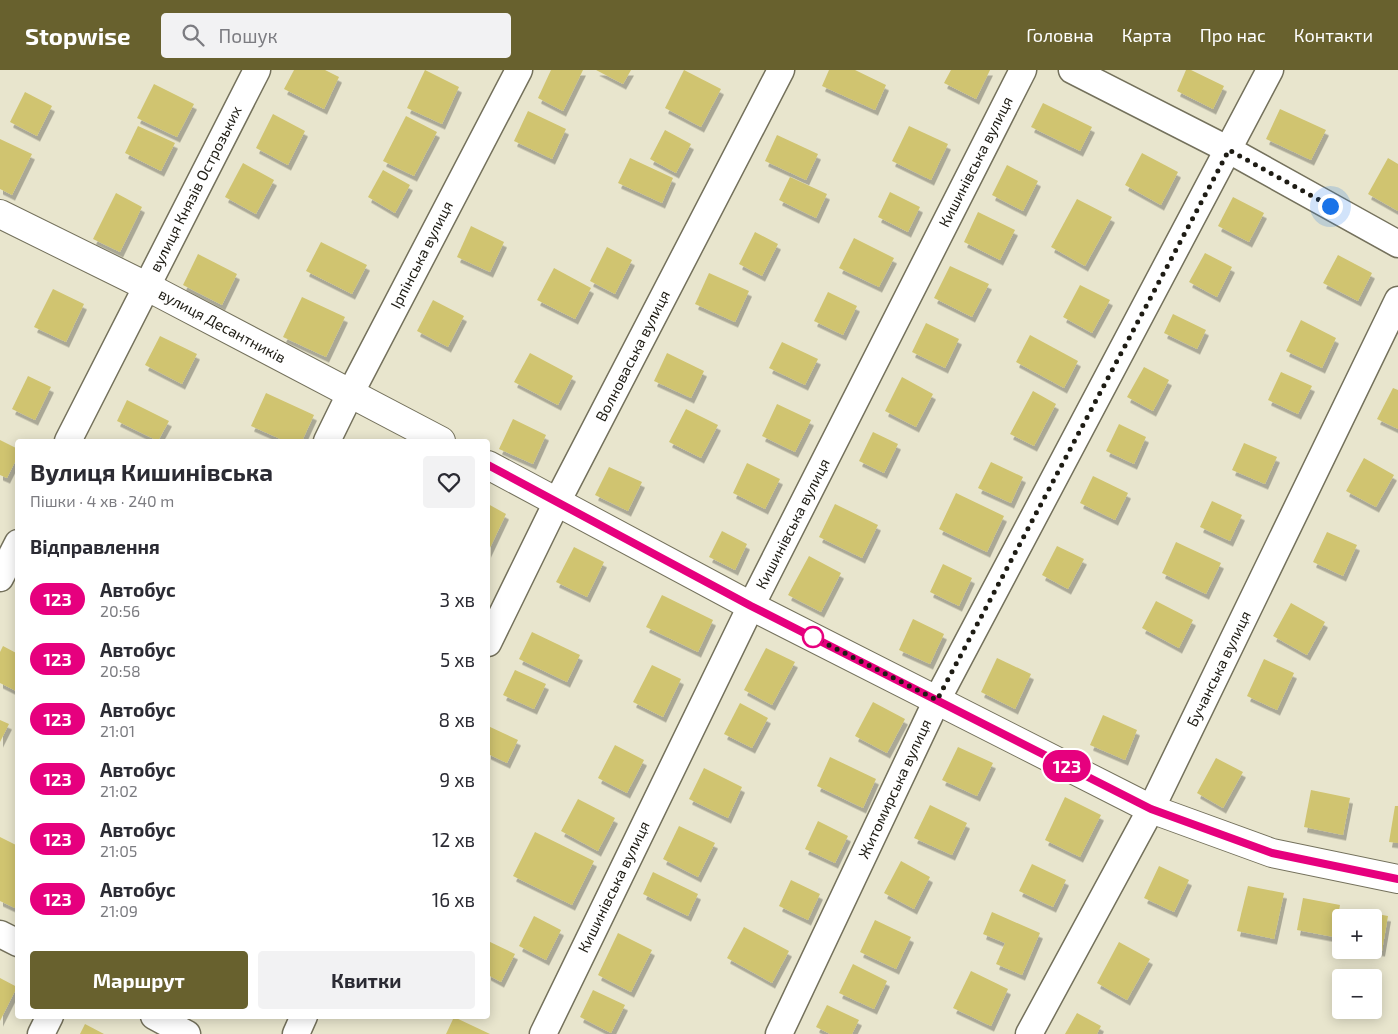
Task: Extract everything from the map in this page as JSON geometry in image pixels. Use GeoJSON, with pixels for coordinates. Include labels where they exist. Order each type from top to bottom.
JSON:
{"type":"FeatureCollection","features":[{"type":"Feature","properties":{"kind":"street","name":"вулиця Князів Острозьких"},"geometry":{"type":"LineString","coordinates":[[69,439],[257,70]]}},
{"type":"Feature","properties":{"kind":"street","name":"Ірпінська вулиця"},"geometry":{"type":"LineString","coordinates":[[328,439],[518,70]]}},
{"type":"Feature","properties":{"kind":"street","name":"Волноваська вулиця"},"geometry":{"type":"LineString","coordinates":[[490,639],[557,502],[781,70]]}},
{"type":"Feature","properties":{"kind":"street","name":"Кишинівська вулиця"},"geometry":{"type":"LineString","coordinates":[[543,1034],[751,606],[1022,70]]}},
{"type":"Feature","properties":{"kind":"street"},"geometry":{"type":"LineString","coordinates":[[1072,70],[1229,150],[1398,244]]}},
{"type":"Feature","properties":{"kind":"street","name":"Житомирська вулиця"},"geometry":{"type":"LineString","coordinates":[[779,1034],[937,700],[1270,70]]}},
{"type":"Feature","properties":{"kind":"street","name":"вулиця Десантників"},"geometry":{"type":"LineString","coordinates":[[0,214],[146,286],[437,439]]}},
{"type":"Feature","properties":{"kind":"street","name":"Бучанська вулиця"},"geometry":{"type":"LineString","coordinates":[[1029,1034],[1151,809],[1398,300]]}},
{"type":"Feature","properties":{"kind":"street"},"geometry":{"type":"LineString","coordinates":[[490,466],[751,606],[1151,809],[1272,853],[1398,879]]}},
{"type":"Feature","properties":{"kind":"street"},"geometry":{"type":"LineString","coordinates":[[0,578],[15,549]]}},
{"type":"Feature","properties":{"kind":"street"},"geometry":{"type":"LineString","coordinates":[[0,934],[15,942]]}},
{"type":"Feature","properties":{"kind":"street"},"geometry":{"type":"LineString","coordinates":[[41,1034],[48,1019]]}},
{"type":"Feature","properties":{"kind":"street"},"geometry":{"type":"LineString","coordinates":[[160,1019],[187,1034]]}},
{"type":"Feature","properties":{"kind":"street"},"geometry":{"type":"LineString","coordinates":[[296,1034],[303,1019]]}},
{"type":"Feature","properties":{"kind":"building"},"geometry":{"type":"Polygon","coordinates":[[[294,70],[325,70],[339,77],[324,109],[284,89],[294,70]]]}},
{"type":"Feature","properties":{"kind":"building"},"geometry":{"type":"Polygon","coordinates":[[[425,70],[459,87],[442,124],[407,108],[425,70]]]}},
{"type":"Feature","properties":{"kind":"building"},"geometry":{"type":"Polygon","coordinates":[[[551,70],[583,70],[563,111],[538,98],[551,70]]]}},
{"type":"Feature","properties":{"kind":"building"},"geometry":{"type":"Polygon","coordinates":[[[596,70],[631,70],[623,84],[596,70]]]}},
{"type":"Feature","properties":{"kind":"building"},"geometry":{"type":"Polygon","coordinates":[[[684,70],[721,89],[701,127],[665,108],[684,70]]]}},
{"type":"Feature","properties":{"kind":"building"},"geometry":{"type":"Polygon","coordinates":[[[829,70],[855,70],[886,85],[875,110],[822,86],[829,70]]]}},
{"type":"Feature","properties":{"kind":"building"},"geometry":{"type":"Polygon","coordinates":[[[951,70],[990,70],[976,99],[944,83],[951,70]]]}},
{"type":"Feature","properties":{"kind":"building"},"geometry":{"type":"Polygon","coordinates":[[[1186,70],[1191,70],[1224,86],[1213,109],[1177,91],[1186,70]]]}},
{"type":"Feature","properties":{"kind":"building"},"geometry":{"type":"Polygon","coordinates":[[[154,84],[194,104],[177,137],[137,118],[154,84]]]}},
{"type":"Feature","properties":{"kind":"building"},"geometry":{"type":"Polygon","coordinates":[[[25,92],[52,106],[37,136],[10,122],[25,92]]]}},
{"type":"Feature","properties":{"kind":"building"},"geometry":{"type":"Polygon","coordinates":[[[1043,103],[1092,127],[1080,151],[1031,127],[1043,103]]]}},
{"type":"Feature","properties":{"kind":"building"},"geometry":{"type":"Polygon","coordinates":[[[1280,109],[1326,130],[1311,160],[1266,139],[1280,109]]]}},
{"type":"Feature","properties":{"kind":"building"},"geometry":{"type":"Polygon","coordinates":[[[528,111],[566,129],[552,159],[514,141],[528,111]]]}},
{"type":"Feature","properties":{"kind":"building"},"geometry":{"type":"Polygon","coordinates":[[[273,114],[305,131],[288,165],[256,148],[273,114]]]}},
{"type":"Feature","properties":{"kind":"building"},"geometry":{"type":"Polygon","coordinates":[[[406,116],[437,132],[414,176],[383,161],[406,116]]]}},
{"type":"Feature","properties":{"kind":"building"},"geometry":{"type":"Polygon","coordinates":[[[138,126],[175,143],[161,171],[125,153],[138,126]]]}},
{"type":"Feature","properties":{"kind":"building"},"geometry":{"type":"Polygon","coordinates":[[[909,126],[948,144],[931,180],[892,161],[909,126]]]}},
{"type":"Feature","properties":{"kind":"building"},"geometry":{"type":"Polygon","coordinates":[[[665,130],[691,144],[676,173],[650,159],[665,130]]]}},
{"type":"Feature","properties":{"kind":"building"},"geometry":{"type":"Polygon","coordinates":[[[777,135],[818,154],[806,180],[765,161],[777,135]]]}},
{"type":"Feature","properties":{"kind":"building"},"geometry":{"type":"Polygon","coordinates":[[[0,139],[32,154],[12,195],[0,189],[0,139]]]}},
{"type":"Feature","properties":{"kind":"building"},"geometry":{"type":"Polygon","coordinates":[[[1142,153],[1178,172],[1161,205],[1125,185],[1142,153]]]}},
{"type":"Feature","properties":{"kind":"building"},"geometry":{"type":"Polygon","coordinates":[[[630,158],[673,178],[662,203],[618,183],[630,158]]]}},
{"type":"Feature","properties":{"kind":"building"},"geometry":{"type":"Polygon","coordinates":[[[1388,158],[1398,164],[1398,211],[1368,194],[1388,158]]]}},
{"type":"Feature","properties":{"kind":"building"},"geometry":{"type":"Polygon","coordinates":[[[243,163],[274,180],[256,214],[225,197],[243,163]]]}},
{"type":"Feature","properties":{"kind":"building"},"geometry":{"type":"Polygon","coordinates":[[[1007,165],[1038,181],[1023,211],[992,195],[1007,165]]]}},
{"type":"Feature","properties":{"kind":"building"},"geometry":{"type":"Polygon","coordinates":[[[383,170],[410,185],[395,213],[368,197],[383,170]]]}},
{"type":"Feature","properties":{"kind":"building"},"geometry":{"type":"Polygon","coordinates":[[[790,177],[827,194],[816,218],[779,200],[790,177]]]}},
{"type":"Feature","properties":{"kind":"building"},"geometry":{"type":"Polygon","coordinates":[[[890,192],[920,207],[908,232],[878,217],[890,192]]]}},
{"type":"Feature","properties":{"kind":"building"},"geometry":{"type":"Polygon","coordinates":[[[116,193],[142,207],[120,252],[93,239],[116,193]]]}},
{"type":"Feature","properties":{"kind":"building"},"geometry":{"type":"Polygon","coordinates":[[[1233,197],[1264,213],[1249,242],[1218,226],[1233,197]]]}},
{"type":"Feature","properties":{"kind":"building"},"geometry":{"type":"Polygon","coordinates":[[[1077,199],[1112,217],[1085,266],[1051,247],[1077,199]]]}},
{"type":"Feature","properties":{"kind":"building"},"geometry":{"type":"Polygon","coordinates":[[[978,212],[1015,230],[1000,260],[964,242],[978,212]]]}},
{"type":"Feature","properties":{"kind":"building"},"geometry":{"type":"Polygon","coordinates":[[[471,226],[504,242],[490,272],[457,257],[471,226]]]}},
{"type":"Feature","properties":{"kind":"building"},"geometry":{"type":"Polygon","coordinates":[[[755,232],[778,244],[762,276],[739,264],[755,232]]]}},
{"type":"Feature","properties":{"kind":"building"},"geometry":{"type":"Polygon","coordinates":[[[854,238],[894,258],[879,287],[839,268],[854,238]]]}},
{"type":"Feature","properties":{"kind":"building"},"geometry":{"type":"Polygon","coordinates":[[[321,242],[367,265],[352,294],[306,271],[321,242]]]}},
{"type":"Feature","properties":{"kind":"building"},"geometry":{"type":"Polygon","coordinates":[[[607,247],[632,260],[615,294],[590,281],[607,247]]]}},
{"type":"Feature","properties":{"kind":"building"},"geometry":{"type":"Polygon","coordinates":[[[1205,253],[1232,267],[1217,297],[1189,282],[1205,253]]]}},
{"type":"Feature","properties":{"kind":"building"},"geometry":{"type":"Polygon","coordinates":[[[198,254],[237,274],[222,305],[183,285],[198,254]]]}},
{"type":"Feature","properties":{"kind":"building"},"geometry":{"type":"Polygon","coordinates":[[[1338,255],[1372,273],[1358,301],[1323,283],[1338,255]]]}},
{"type":"Feature","properties":{"kind":"building"},"geometry":{"type":"Polygon","coordinates":[[[950,266],[989,284],[972,317],[934,298],[950,266]]]}},
{"type":"Feature","properties":{"kind":"building"},"geometry":{"type":"Polygon","coordinates":[[[554,268],[591,288],[575,319],[537,300],[554,268]]]}},
{"type":"Feature","properties":{"kind":"building"},"geometry":{"type":"Polygon","coordinates":[[[709,273],[749,291],[735,322],[695,304],[709,273]]]}},
{"type":"Feature","properties":{"kind":"building"},"geometry":{"type":"Polygon","coordinates":[[[1080,285],[1110,300],[1092,333],[1063,317],[1080,285]]]}},
{"type":"Feature","properties":{"kind":"building"},"geometry":{"type":"Polygon","coordinates":[[[53,289],[84,304],[66,342],[34,327],[53,289]]]}},
{"type":"Feature","properties":{"kind":"building"},"geometry":{"type":"Polygon","coordinates":[[[828,292],[857,306],[843,335],[814,321],[828,292]]]}},
{"type":"Feature","properties":{"kind":"building"},"geometry":{"type":"Polygon","coordinates":[[[302,297],[345,317],[326,357],[283,337],[302,297]]]}},
{"type":"Feature","properties":{"kind":"building"},"geometry":{"type":"Polygon","coordinates":[[[433,300],[464,316],[448,347],[417,331],[433,300]]]}},
{"type":"Feature","properties":{"kind":"building"},"geometry":{"type":"Polygon","coordinates":[[[1173,314],[1206,330],[1197,349],[1164,333],[1173,314]]]}},
{"type":"Feature","properties":{"kind":"building"},"geometry":{"type":"Polygon","coordinates":[[[1301,320],[1336,338],[1322,368],[1286,351],[1301,320]]]}},
{"type":"Feature","properties":{"kind":"building"},"geometry":{"type":"Polygon","coordinates":[[[926,323],[959,339],[945,368],[912,352],[926,323]]]}},
{"type":"Feature","properties":{"kind":"building"},"geometry":{"type":"Polygon","coordinates":[[[1030,335],[1078,361],[1064,388],[1016,362],[1030,335]]]}},
{"type":"Feature","properties":{"kind":"building"},"geometry":{"type":"Polygon","coordinates":[[[160,336],[197,354],[182,384],[145,365],[160,336]]]}},
{"type":"Feature","properties":{"kind":"building"},"geometry":{"type":"Polygon","coordinates":[[[782,342],[818,359],[805,385],[769,368],[782,342]]]}},
{"type":"Feature","properties":{"kind":"building"},"geometry":{"type":"Polygon","coordinates":[[[530,353],[573,376],[558,405],[514,382],[530,353]]]}},
{"type":"Feature","properties":{"kind":"building"},"geometry":{"type":"Polygon","coordinates":[[[667,353],[704,371],[691,398],[654,381],[667,353]]]}},
{"type":"Feature","properties":{"kind":"building"},"geometry":{"type":"Polygon","coordinates":[[[1144,367],[1169,380],[1153,411],[1127,397],[1144,367]]]}},
{"type":"Feature","properties":{"kind":"building"},"geometry":{"type":"Polygon","coordinates":[[[1281,372],[1312,386],[1298,414],[1268,400],[1281,372]]]}},
{"type":"Feature","properties":{"kind":"building"},"geometry":{"type":"Polygon","coordinates":[[[28,376],[51,387],[35,420],[12,409],[28,376]]]}},
{"type":"Feature","properties":{"kind":"building"},"geometry":{"type":"Polygon","coordinates":[[[902,377],[933,394],[916,427],[885,411],[902,377]]]}},
{"type":"Feature","properties":{"kind":"building"},"geometry":{"type":"Polygon","coordinates":[[[1393,388],[1398,390],[1398,429],[1377,419],[1393,388]]]}},
{"type":"Feature","properties":{"kind":"building"},"geometry":{"type":"Polygon","coordinates":[[[1033,391],[1056,404],[1034,446],[1010,434],[1033,391]]]}},
{"type":"Feature","properties":{"kind":"building"},"geometry":{"type":"Polygon","coordinates":[[[266,393],[314,415],[303,439],[280,439],[251,426],[266,393]]]}},
{"type":"Feature","properties":{"kind":"building"},"geometry":{"type":"Polygon","coordinates":[[[127,400],[169,421],[159,439],[154,439],[117,421],[127,400]]]}},
{"type":"Feature","properties":{"kind":"building"},"geometry":{"type":"Polygon","coordinates":[[[777,404],[811,420],[795,452],[762,436],[777,404]]]}},
{"type":"Feature","properties":{"kind":"building"},"geometry":{"type":"Polygon","coordinates":[[[686,409],[718,425],[701,458],[669,442],[686,409]]]}},
{"type":"Feature","properties":{"kind":"building"},"geometry":{"type":"Polygon","coordinates":[[[513,419],[546,435],[533,464],[499,449],[513,419]]]}},
{"type":"Feature","properties":{"kind":"building"},"geometry":{"type":"Polygon","coordinates":[[[1119,424],[1146,437],[1134,464],[1106,451],[1119,424]]]}},
{"type":"Feature","properties":{"kind":"building"},"geometry":{"type":"Polygon","coordinates":[[[873,432],[898,444],[884,473],[859,461],[873,432]]]}},
{"type":"Feature","properties":{"kind":"building"},"geometry":{"type":"Polygon","coordinates":[[[0,440],[15,448],[15,462],[7,478],[0,475],[0,440]]]}},
{"type":"Feature","properties":{"kind":"building"},"geometry":{"type":"Polygon","coordinates":[[[1244,443],[1277,457],[1265,484],[1232,470],[1244,443]]]}},
{"type":"Feature","properties":{"kind":"building"},"geometry":{"type":"Polygon","coordinates":[[[1364,458],[1394,475],[1376,507],[1346,491],[1364,458]]]}},
{"type":"Feature","properties":{"kind":"building"},"geometry":{"type":"Polygon","coordinates":[[[991,462],[1023,477],[1011,503],[978,488],[991,462]]]}},
{"type":"Feature","properties":{"kind":"building"},"geometry":{"type":"Polygon","coordinates":[[[747,463],[780,479],[765,509],[733,493],[747,463]]]}},
{"type":"Feature","properties":{"kind":"building"},"geometry":{"type":"Polygon","coordinates":[[[609,467],[642,482],[628,511],[595,495],[609,467]]]}},
{"type":"Feature","properties":{"kind":"building"},"geometry":{"type":"Polygon","coordinates":[[[1093,476],[1128,493],[1115,520],[1080,503],[1093,476]]]}},
{"type":"Feature","properties":{"kind":"building"},"geometry":{"type":"Polygon","coordinates":[[[956,493],[1004,516],[987,552],[939,529],[956,493]]]}},
{"type":"Feature","properties":{"kind":"building"},"geometry":{"type":"Polygon","coordinates":[[[1212,501],[1242,515],[1230,541],[1200,527],[1212,501]]]}},
{"type":"Feature","properties":{"kind":"building"},"geometry":{"type":"Polygon","coordinates":[[[835,504],[878,525],[862,558],[819,537],[835,504]]]}},
{"type":"Feature","properties":{"kind":"building"},"geometry":{"type":"Polygon","coordinates":[[[490,505],[506,514],[490,548],[490,505]]]}},
{"type":"Feature","properties":{"kind":"building"},"geometry":{"type":"Polygon","coordinates":[[[722,531],[747,544],[735,570],[709,557],[722,531]]]}},
{"type":"Feature","properties":{"kind":"building"},"geometry":{"type":"Polygon","coordinates":[[[1327,532],[1357,545],[1343,576],[1313,562],[1327,532]]]}},
{"type":"Feature","properties":{"kind":"building"},"geometry":{"type":"Polygon","coordinates":[[[1176,542],[1221,563],[1206,594],[1162,573],[1176,542]]]}},
{"type":"Feature","properties":{"kind":"building"},"geometry":{"type":"Polygon","coordinates":[[[1057,546],[1084,559],[1068,589],[1042,575],[1057,546]]]}},
{"type":"Feature","properties":{"kind":"building"},"geometry":{"type":"Polygon","coordinates":[[[574,547],[604,562],[587,597],[556,582],[574,547]]]}},
{"type":"Feature","properties":{"kind":"building"},"geometry":{"type":"Polygon","coordinates":[[[809,556],[841,573],[821,612],[788,595],[809,556]]]}},
{"type":"Feature","properties":{"kind":"building"},"geometry":{"type":"Polygon","coordinates":[[[943,564],[972,578],[959,606],[930,592],[943,564]]]}},
{"type":"Feature","properties":{"kind":"building"},"geometry":{"type":"Polygon","coordinates":[[[662,595],[713,620],[698,652],[646,627],[662,595]]]}},
{"type":"Feature","properties":{"kind":"building"},"geometry":{"type":"Polygon","coordinates":[[[1156,601],[1193,620],[1179,648],[1142,628],[1156,601]]]}},
{"type":"Feature","properties":{"kind":"building"},"geometry":{"type":"Polygon","coordinates":[[[1291,603],[1325,622],[1307,655],[1273,636],[1291,603]]]}},
{"type":"Feature","properties":{"kind":"building"},"geometry":{"type":"Polygon","coordinates":[[[913,619],[944,634],[930,664],[899,650],[913,619]]]}},
{"type":"Feature","properties":{"kind":"building"},"geometry":{"type":"Polygon","coordinates":[[[532,632],[580,655],[567,682],[519,659],[532,632]]]}},
{"type":"Feature","properties":{"kind":"building"},"geometry":{"type":"Polygon","coordinates":[[[3,646],[15,652],[15,690],[0,683],[0,652],[3,646]]]}},
{"type":"Feature","properties":{"kind":"building"},"geometry":{"type":"Polygon","coordinates":[[[766,648],[795,662],[772,705],[744,690],[766,648]]]}},
{"type":"Feature","properties":{"kind":"building"},"geometry":{"type":"Polygon","coordinates":[[[997,658],[1031,674],[1015,709],[981,692],[997,658]]]}},
{"type":"Feature","properties":{"kind":"building"},"geometry":{"type":"Polygon","coordinates":[[[1264,659],[1294,673],[1277,710],[1247,696],[1264,659]]]}},
{"type":"Feature","properties":{"kind":"building"},"geometry":{"type":"Polygon","coordinates":[[[652,665],[681,679],[663,717],[633,702],[652,665]]]}},
{"type":"Feature","properties":{"kind":"building"},"geometry":{"type":"Polygon","coordinates":[[[515,670],[546,684],[534,709],[503,695],[515,670]]]}},
{"type":"Feature","properties":{"kind":"building"},"geometry":{"type":"Polygon","coordinates":[[[873,702],[905,719],[887,753],[855,736],[873,702]]]}},
{"type":"Feature","properties":{"kind":"building"},"geometry":{"type":"Polygon","coordinates":[[[740,703],[768,718],[752,748],[724,734],[740,703]]]}},
{"type":"Feature","properties":{"kind":"building"},"geometry":{"type":"Polygon","coordinates":[[[1103,715],[1137,730],[1125,760],[1090,745],[1103,715]]]}},
{"type":"Feature","properties":{"kind":"building"},"geometry":{"type":"Polygon","coordinates":[[[0,720],[9,724],[0,742],[0,720]]]}},
{"type":"Feature","properties":{"kind":"building"},"geometry":{"type":"Polygon","coordinates":[[[490,727],[518,740],[507,763],[490,755],[490,727]]]}},
{"type":"Feature","properties":{"kind":"building"},"geometry":{"type":"Polygon","coordinates":[[[615,745],[644,760],[627,793],[598,778],[615,745]]]}},
{"type":"Feature","properties":{"kind":"building"},"geometry":{"type":"Polygon","coordinates":[[[958,747],[993,763],[977,796],[942,780],[958,747]]]}},
{"type":"Feature","properties":{"kind":"building"},"geometry":{"type":"Polygon","coordinates":[[[830,757],[876,779],[863,808],[817,786],[830,757]]]}},
{"type":"Feature","properties":{"kind":"building"},"geometry":{"type":"Polygon","coordinates":[[[1216,758],[1243,772],[1223,808],[1197,793],[1216,758]]]}},
{"type":"Feature","properties":{"kind":"building"},"geometry":{"type":"Polygon","coordinates":[[[704,768],[742,787],[728,818],[689,799],[704,768]]]}},
{"type":"Feature","properties":{"kind":"building"},"geometry":{"type":"Polygon","coordinates":[[[1311,790],[1350,798],[1343,835],[1304,827],[1311,790]]]}},
{"type":"Feature","properties":{"kind":"building"},"geometry":{"type":"Polygon","coordinates":[[[1065,797],[1101,815],[1080,857],[1045,840],[1065,797]]]}},
{"type":"Feature","properties":{"kind":"building"},"geometry":{"type":"Polygon","coordinates":[[[578,799],[615,818],[598,851],[561,831],[578,799]]]}},
{"type":"Feature","properties":{"kind":"building"},"geometry":{"type":"Polygon","coordinates":[[[930,805],[967,823],[952,855],[914,838],[930,805]]]}},
{"type":"Feature","properties":{"kind":"building"},"geometry":{"type":"Polygon","coordinates":[[[1395,806],[1398,806],[1398,843],[1389,842],[1395,806]]]}},
{"type":"Feature","properties":{"kind":"building"},"geometry":{"type":"Polygon","coordinates":[[[818,821],[848,836],[835,863],[805,849],[818,821]]]}},
{"type":"Feature","properties":{"kind":"building"},"geometry":{"type":"Polygon","coordinates":[[[679,826],[715,843],[698,877],[663,859],[679,826]]]}},
{"type":"Feature","properties":{"kind":"building"},"geometry":{"type":"Polygon","coordinates":[[[535,832],[594,861],[572,905],[513,876],[535,832]]]}},
{"type":"Feature","properties":{"kind":"building"},"geometry":{"type":"Polygon","coordinates":[[[0,837],[15,844],[15,908],[0,901],[0,837]]]}},
{"type":"Feature","properties":{"kind":"building"},"geometry":{"type":"Polygon","coordinates":[[[901,861],[930,877],[914,909],[884,893],[901,861]]]}},
{"type":"Feature","properties":{"kind":"building"},"geometry":{"type":"Polygon","coordinates":[[[1032,864],[1066,880],[1053,907],[1019,891],[1032,864]]]}},
{"type":"Feature","properties":{"kind":"building"},"geometry":{"type":"Polygon","coordinates":[[[1159,866],[1189,880],[1174,912],[1144,898],[1159,866]]]}},
{"type":"Feature","properties":{"kind":"building"},"geometry":{"type":"Polygon","coordinates":[[[653,872],[698,894],[688,916],[643,894],[653,872]]]}},
{"type":"Feature","properties":{"kind":"building"},"geometry":{"type":"Polygon","coordinates":[[[791,880],[820,894],[808,920],[779,906],[791,880]]]}},
{"type":"Feature","properties":{"kind":"building"},"geometry":{"type":"Polygon","coordinates":[[[1248,886],[1284,893],[1274,939],[1237,931],[1248,886]]]}},
{"type":"Feature","properties":{"kind":"building"},"geometry":{"type":"Polygon","coordinates":[[[1303,898],[1340,905],[1339,909],[1332,909],[1332,937],[1297,930],[1303,898]]]}},
{"type":"Feature","properties":{"kind":"building"},"geometry":{"type":"Polygon","coordinates":[[[992,912],[1040,933],[1022,975],[996,964],[1005,943],[983,934],[992,912]]]}},
{"type":"Feature","properties":{"kind":"building"},"geometry":{"type":"Polygon","coordinates":[[[1382,915],[1388,916],[1382,951],[1382,915]]]}},
{"type":"Feature","properties":{"kind":"building"},"geometry":{"type":"Polygon","coordinates":[[[534,916],[561,930],[546,960],[519,946],[534,916]]]}},
{"type":"Feature","properties":{"kind":"building"},"geometry":{"type":"Polygon","coordinates":[[[875,920],[911,937],[896,969],[860,952],[875,920]]]}},
{"type":"Feature","properties":{"kind":"building"},"geometry":{"type":"Polygon","coordinates":[[[744,927],[789,951],[772,983],[727,958],[744,927]]]}},
{"type":"Feature","properties":{"kind":"building"},"geometry":{"type":"Polygon","coordinates":[[[618,933],[652,950],[631,992],[598,975],[618,933]]]}},
{"type":"Feature","properties":{"kind":"building"},"geometry":{"type":"Polygon","coordinates":[[[490,942],[515,954],[501,982],[490,976],[490,942]]]}},
{"type":"Feature","properties":{"kind":"building"},"geometry":{"type":"Polygon","coordinates":[[[1119,942],[1150,959],[1127,1000],[1097,983],[1119,942]]]}},
{"type":"Feature","properties":{"kind":"building"},"geometry":{"type":"Polygon","coordinates":[[[853,964],[887,981],[874,1009],[839,993],[853,964]]]}},
{"type":"Feature","properties":{"kind":"building"},"geometry":{"type":"Polygon","coordinates":[[[971,971],[1008,989],[991,1026],[953,1008],[971,971]]]}},
{"type":"Feature","properties":{"kind":"building"},"geometry":{"type":"Polygon","coordinates":[[[0,978],[15,986],[15,991],[0,1021],[0,978]]]}},
{"type":"Feature","properties":{"kind":"building"},"geometry":{"type":"Polygon","coordinates":[[[593,990],[625,1005],[611,1033],[580,1017],[593,990]]]}},
{"type":"Feature","properties":{"kind":"building"},"geometry":{"type":"Polygon","coordinates":[[[827,1005],[859,1020],[852,1034],[830,1034],[816,1027],[827,1005]]]}},
{"type":"Feature","properties":{"kind":"building"},"geometry":{"type":"Polygon","coordinates":[[[1077,1013],[1101,1026],[1097,1034],[1065,1034],[1077,1013]]]}},
{"type":"Feature","properties":{"kind":"building"},"geometry":{"type":"Polygon","coordinates":[[[453,1019],[458,1019],[490,1034],[446,1034],[453,1019]]]}},
{"type":"Feature","properties":{"kind":"building"},"geometry":{"type":"Polygon","coordinates":[[[85,1024],[104,1034],[80,1034],[85,1024]]]}},
{"type":"Feature","properties":{"kind":"bus line","name":"123"},"geometry":{"type":"LineString","coordinates":[[490,466],[751,606],[1151,809],[1272,853],[1398,879]]}},
{"type":"Feature","properties":{"kind":"route"},"geometry":{"type":"LineString","coordinates":[[813,637],[937,700],[1229,150],[1330,206]]}}]}
